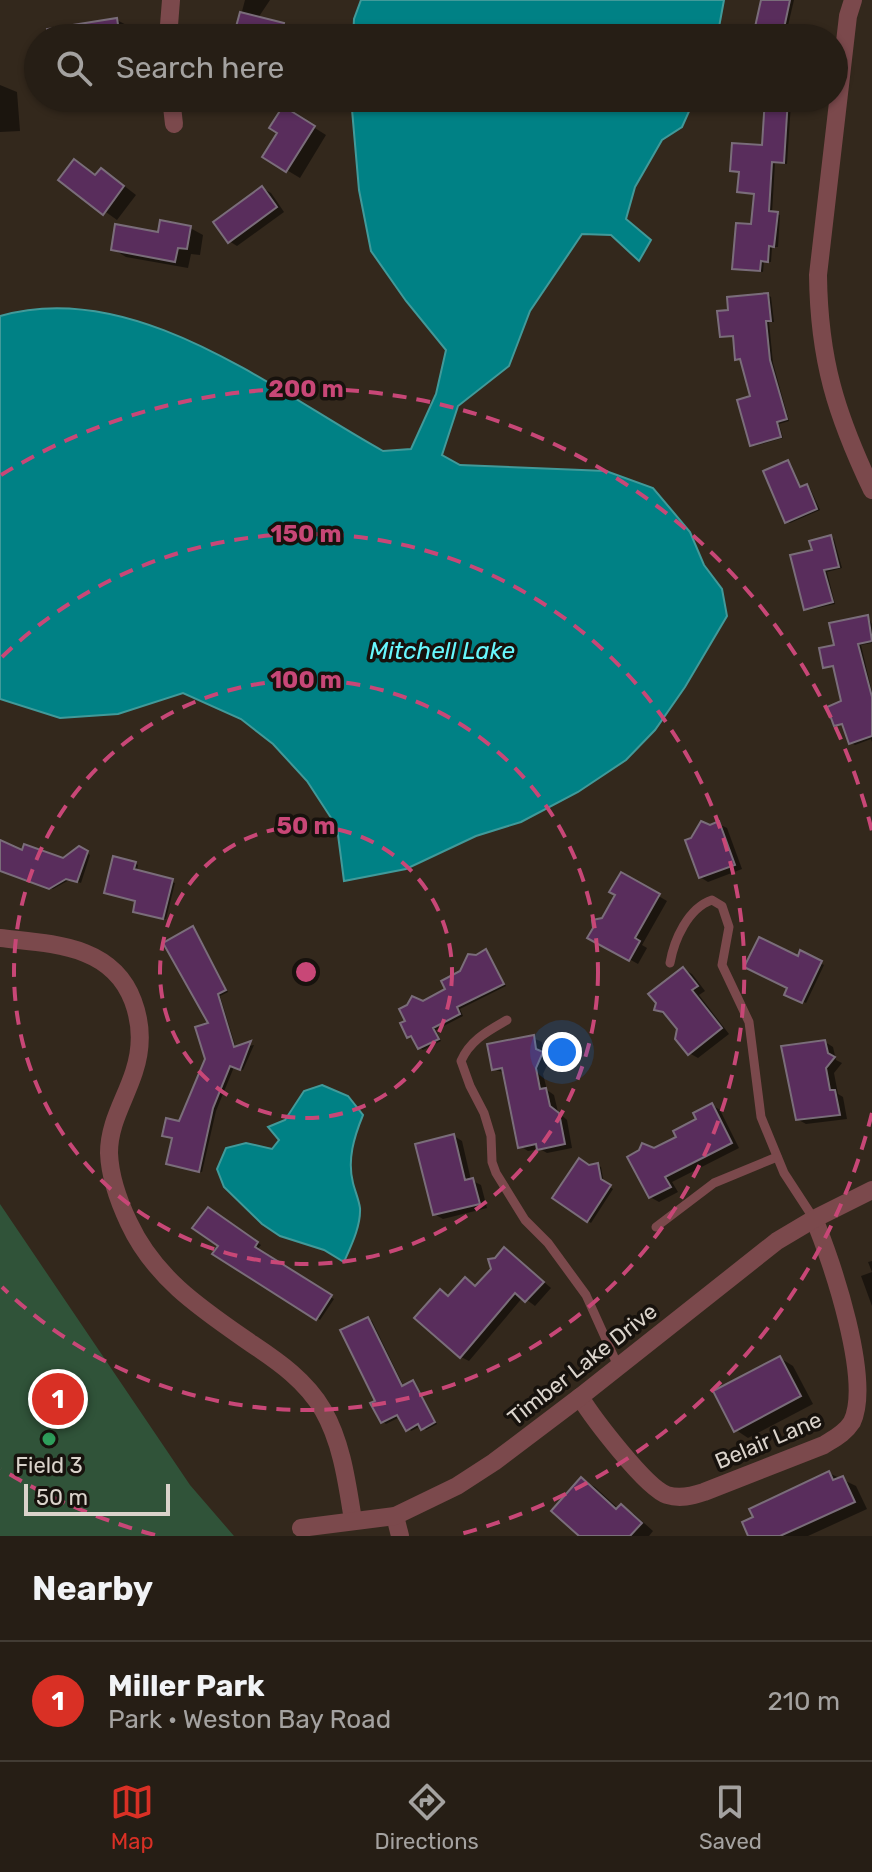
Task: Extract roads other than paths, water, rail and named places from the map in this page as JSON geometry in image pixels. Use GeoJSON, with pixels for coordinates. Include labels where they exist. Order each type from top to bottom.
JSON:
{"type":"FeatureCollection","features":[{"type":"Feature","properties":{"kind":"street"},"geometry":{"type":"LineString","coordinates":[[169,24],[171,0]]}},
{"type":"Feature","properties":{"kind":"street"},"geometry":{"type":"LineString","coordinates":[[847,24],[853,0]]}},
{"type":"Feature","properties":{"kind":"street"},"geometry":{"type":"LineString","coordinates":[[173,112],[174,124]]}},
{"type":"Feature","properties":{"kind":"street"},"geometry":{"type":"LineString","coordinates":[[837,112],[818,275],[818,317],[832,395],[872,490]]}},
{"type":"Feature","properties":{"kind":"street"},"geometry":{"type":"LineString","coordinates":[[0,938],[60,944],[88,953],[112,967],[129,990],[138,1016],[141,1044],[134,1073],[112,1128],[109,1151],[114,1188],[130,1226],[148,1256],[170,1283],[301,1381],[322,1409],[336,1438],[353,1520]]}},
{"type":"Feature","properties":{"kind":"street","name":"Timber Lake Drive"},"geometry":{"type":"LineString","coordinates":[[301,1528],[395,1516],[457,1486],[580,1397],[777,1241],[872,1190]]}},
{"type":"Feature","properties":{"kind":"street","name":"Belair Lane"},"geometry":{"type":"LineString","coordinates":[[580,1397],[649,1483],[666,1495],[684,1498],[824,1445],[841,1435],[854,1419],[859,1399],[860,1368],[854,1337],[814,1219]]}},
{"type":"Feature","properties":{"kind":"street"},"geometry":{"type":"LineString","coordinates":[[395,1516],[400,1536]]}},
{"type":"Feature","properties":{"kind":"lane"},"geometry":{"type":"LineString","coordinates":[[670,963],[674,944],[701,904],[712,900],[722,906],[729,927],[722,965],[749,1022],[761,1117],[784,1173],[814,1219]]}},
{"type":"Feature","properties":{"kind":"lane"},"geometry":{"type":"LineString","coordinates":[[507,1020],[478,1037],[466,1049],[461,1061],[484,1113],[491,1136],[492,1162],[525,1220],[548,1243],[586,1295],[618,1366]]}},
{"type":"Feature","properties":{"kind":"lane"},"geometry":{"type":"LineString","coordinates":[[656,1227],[714,1183],[777,1157]]}},
{"type":"Feature","properties":{"kind":"water"},"geometry":{"type":"Polygon","coordinates":[[[361,0],[724,0],[720,24],[354,24],[361,0]]]}},
{"type":"Feature","properties":{"kind":"water","name":"Mitchell Lake"},"geometry":{"type":"Polygon","coordinates":[[[352,112],[689,112],[682,127],[662,140],[635,187],[626,219],[651,240],[639,261],[611,235],[582,234],[530,311],[509,366],[458,406],[442,455],[460,465],[606,471],[653,488],[690,532],[704,565],[722,589],[727,616],[685,687],[655,730],[626,760],[578,792],[521,822],[476,836],[406,869],[344,881],[337,827],[307,781],[273,744],[241,719],[183,693],[118,714],[60,718],[0,699],[0,316],[50,308],[101,312],[151,325],[249,371],[383,451],[411,449],[436,394],[446,350],[371,251],[359,190],[352,112]]]}},
{"type":"Feature","properties":{"kind":"water"},"geometry":{"type":"Polygon","coordinates":[[[322,1085],[348,1096],[363,1115],[351,1157],[360,1215],[344,1262],[324,1250],[280,1236],[262,1224],[224,1187],[217,1169],[226,1148],[246,1143],[272,1149],[279,1140],[268,1127],[285,1120],[304,1091],[322,1085]]]}},
{"type":"Feature","properties":{"kind":"place","name":"Miller Park"},"geometry":{"type":"Point","coordinates":[58,1399]}},
{"type":"Feature","properties":{"kind":"place","name":"Field 3"},"geometry":{"type":"Point","coordinates":[49,1439]}}]}
